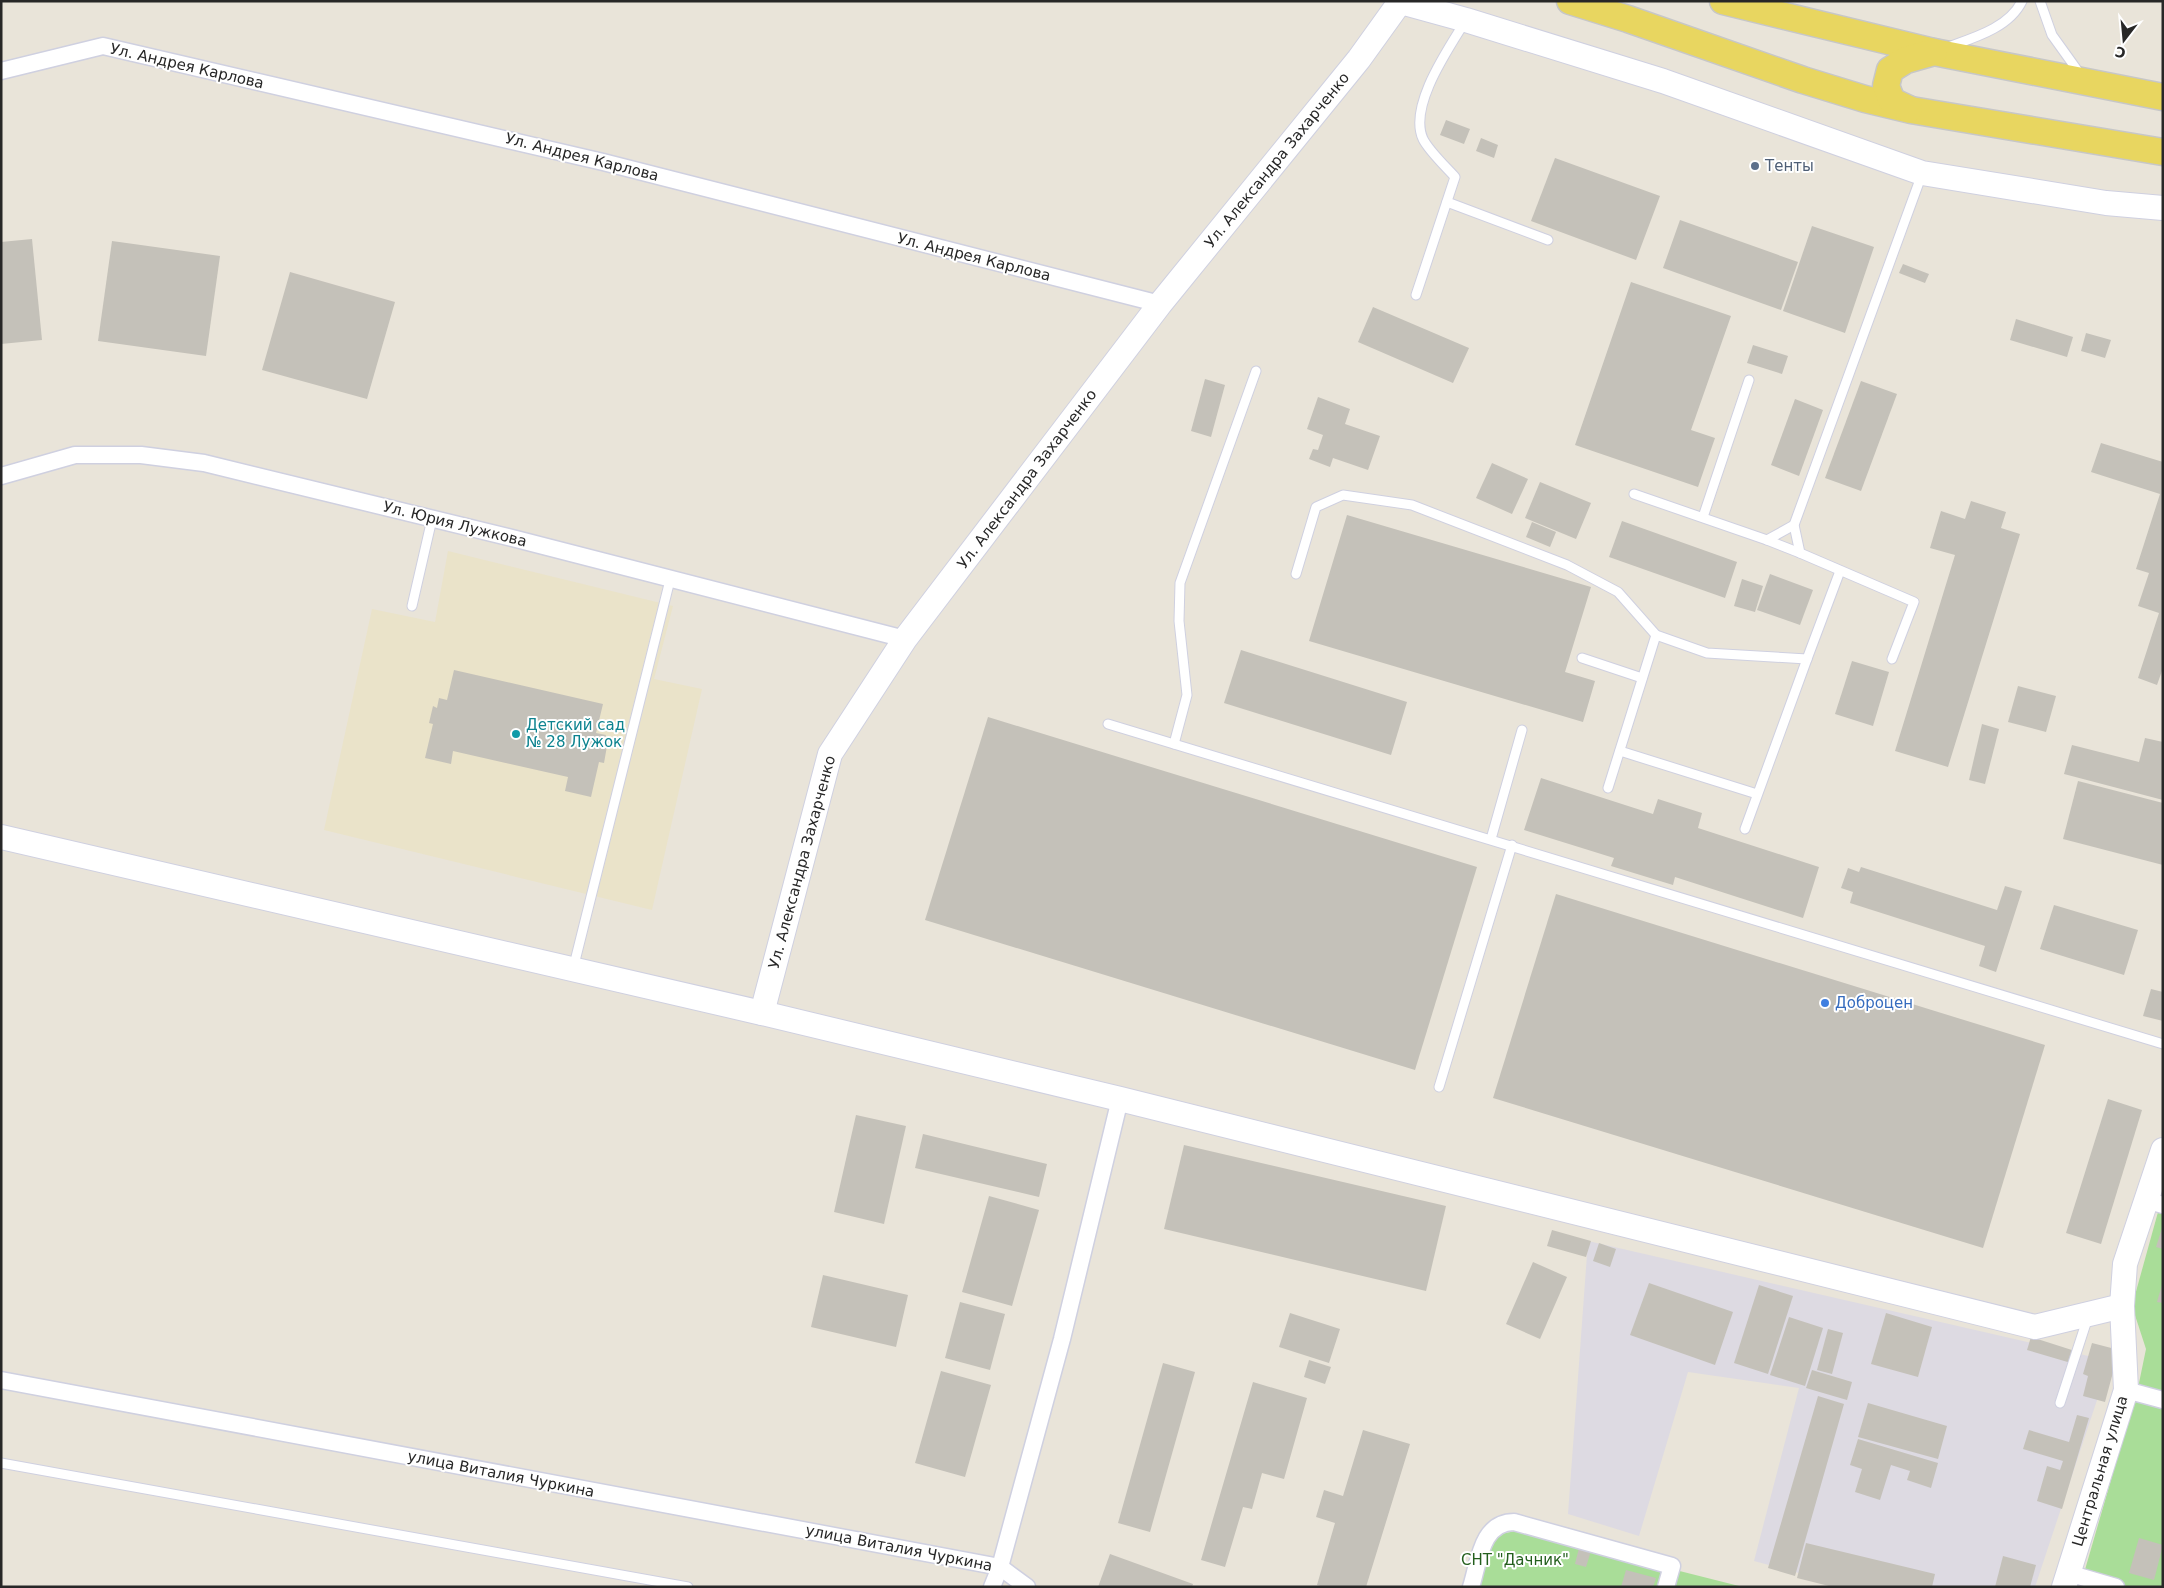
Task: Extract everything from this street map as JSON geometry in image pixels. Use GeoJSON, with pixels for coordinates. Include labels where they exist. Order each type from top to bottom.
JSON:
{"type":"FeatureCollection","features":[{"type":"Feature","properties":{"kind":"main road"},"geometry":{"type":"LineString","coordinates":[[1570,1],[1628,19],[1803,80],[1911,110],[2163,152]]}},
{"type":"Feature","properties":{"kind":"main road"},"geometry":{"type":"LineString","coordinates":[[1723,1],[1934,52],[2163,97]]}},
{"type":"Feature","properties":{"kind":"main road"},"geometry":{"type":"LineString","coordinates":[[1911,110],[1892,100],[1886,86],[1890,70],[1906,60],[1934,52]]}},
{"type":"Feature","properties":{"kind":"street"},"geometry":{"type":"LineString","coordinates":[[1399,2],[1466,20],[1663,81],[1922,173],[2106,203],[2163,208]]}},
{"type":"Feature","properties":{"kind":"street","name":"Ул. Александра Захарченко"},"geometry":{"type":"LineString","coordinates":[[762,1012],[830,754],[905,639],[1160,304],[1353,67],[1399,2]]}},
{"type":"Feature","properties":{"kind":"street","name":"Ул. Андрея Карлова"},"geometry":{"type":"LineString","coordinates":[[1,71],[103,46],[604,162],[1160,304]]}},
{"type":"Feature","properties":{"kind":"street","name":"Ул. Юрия Лужкова"},"geometry":{"type":"LineString","coordinates":[[1,476],[75,455],[141,455],[204,463],[905,639]]}},
{"type":"Feature","properties":{"kind":"street"},"geometry":{"type":"LineString","coordinates":[[1,837],[762,1012],[1120,1099],[2035,1327],[2122,1306]]}},
{"type":"Feature","properties":{"kind":"street"},"geometry":{"type":"LineString","coordinates":[[992,1587],[1000,1567],[1062,1339],[1120,1099]]}},
{"type":"Feature","properties":{"kind":"street","name":"Центральная улица"},"geometry":{"type":"LineString","coordinates":[[2066,1580],[2126,1390],[2122,1306],[2124,1264],[2155,1203],[2163,1150]]}},
{"type":"Feature","properties":{"kind":"street","name":"улица Виталия Чуркина"},"geometry":{"type":"LineString","coordinates":[[1,1380],[1000,1567]]}},
{"type":"Feature","properties":{"kind":"street"},"geometry":{"type":"LineString","coordinates":[[2126,1390],[2163,1400]]}},
{"type":"Feature","properties":{"kind":"street"},"geometry":{"type":"LineString","coordinates":[[1471,1587],[1487,1535],[1492,1528],[1506,1522],[1514,1522],[1672,1566],[1666,1587]]}},
{"type":"Feature","properties":{"kind":"street"},"geometry":{"type":"LineString","coordinates":[[1000,1567],[1027,1587]]}},
{"type":"Feature","properties":{"kind":"street"},"geometry":{"type":"LineString","coordinates":[[2066,1580],[2116,1587]]}},
{"type":"Feature","properties":{"kind":"lane"},"geometry":{"type":"LineString","coordinates":[[1934,52],[1984,34],[2000,25],[2022,1]]}},
{"type":"Feature","properties":{"kind":"lane"},"geometry":{"type":"LineString","coordinates":[[2040,1],[2052,35],[2084,81]]}},
{"type":"Feature","properties":{"kind":"lane"},"geometry":{"type":"LineString","coordinates":[[1416,296],[1455,177],[1423,138],[1420,111],[1435,70],[1466,20]]}},
{"type":"Feature","properties":{"kind":"lane"},"geometry":{"type":"LineString","coordinates":[[1800,554],[1794,525],[1922,173]]}},
{"type":"Feature","properties":{"kind":"lane"},"geometry":{"type":"LineString","coordinates":[[1447,202],[1548,240]]}},
{"type":"Feature","properties":{"kind":"lane"},"geometry":{"type":"LineString","coordinates":[[1174,744],[1187,695],[1179,621],[1180,583],[1256,371]]}},
{"type":"Feature","properties":{"kind":"lane"},"geometry":{"type":"LineString","coordinates":[[1703,518],[1749,380]]}},
{"type":"Feature","properties":{"kind":"lane"},"geometry":{"type":"LineString","coordinates":[[1634,494],[1767,540],[1914,602],[1892,659]]}},
{"type":"Feature","properties":{"kind":"lane"},"geometry":{"type":"LineString","coordinates":[[1296,574],[1316,507],[1343,496],[1412,505],[1576,569],[1618,592],[1656,635],[1708,653],[1807,659]]}},
{"type":"Feature","properties":{"kind":"lane"},"geometry":{"type":"LineString","coordinates":[[412,606],[432,519]]}},
{"type":"Feature","properties":{"kind":"lane"},"geometry":{"type":"LineString","coordinates":[[1767,540],[1794,525]]}},
{"type":"Feature","properties":{"kind":"lane"},"geometry":{"type":"LineString","coordinates":[[1744,829],[1840,571]]}},
{"type":"Feature","properties":{"kind":"lane"},"geometry":{"type":"LineString","coordinates":[[573,969],[670,580]]}},
{"type":"Feature","properties":{"kind":"lane"},"geometry":{"type":"LineString","coordinates":[[1608,788],[1656,635]]}},
{"type":"Feature","properties":{"kind":"lane"},"geometry":{"type":"LineString","coordinates":[[1582,658],[1642,678]]}},
{"type":"Feature","properties":{"kind":"lane"},"geometry":{"type":"LineString","coordinates":[[1108,724],[2163,1044]]}},
{"type":"Feature","properties":{"kind":"lane"},"geometry":{"type":"LineString","coordinates":[[1490,839],[1522,730]]}},
{"type":"Feature","properties":{"kind":"lane"},"geometry":{"type":"LineString","coordinates":[[1620,751],[1757,794]]}},
{"type":"Feature","properties":{"kind":"lane"},"geometry":{"type":"LineString","coordinates":[[1440,1087],[1512,845]]}},
{"type":"Feature","properties":{"kind":"lane"},"geometry":{"type":"LineString","coordinates":[[2060,1403],[2089,1314]]}},
{"type":"Feature","properties":{"kind":"lane"},"geometry":{"type":"LineString","coordinates":[[1,1463],[688,1587]]}},
{"type":"Feature","properties":{"kind":"shaded area"},"geometry":{"type":"Polygon","coordinates":[[[448,551],[673,606],[654,679],[702,689],[652,910],[324,830],[372,609],[435,622],[448,551]]]}},
{"type":"Feature","properties":{"kind":"shaded area"},"geometry":{"type":"Polygon","coordinates":[[[1588,1241],[2110,1361],[2035,1587],[1851,1587],[1754,1561],[1799,1388],[1688,1372],[1639,1536],[1568,1514],[1588,1241]]]}},
{"type":"Feature","properties":{"kind":"green space"},"geometry":{"type":"Polygon","coordinates":[[[2163,1194],[2163,1587],[2080,1587],[2139,1383],[2146,1349],[2132,1306],[2163,1194]]]}},
{"type":"Feature","properties":{"kind":"green space","name":"СНТ \"Дачник\""},"geometry":{"type":"Polygon","coordinates":[[[1515,1531],[1743,1587],[1478,1587],[1484,1560],[1492,1541],[1499,1535],[1515,1531]]]}},
{"type":"Feature","properties":{"kind":"building"},"geometry":{"type":"Polygon","coordinates":[[[1446,120],[1470,129],[1464,144],[1440,135],[1446,120]]]}},
{"type":"Feature","properties":{"kind":"building"},"geometry":{"type":"Polygon","coordinates":[[[1481,138],[1498,145],[1494,158],[1476,151],[1481,138]]]}},
{"type":"Feature","properties":{"kind":"building"},"geometry":{"type":"Polygon","coordinates":[[[1555,158],[1660,196],[1636,260],[1531,221],[1555,158]]]}},
{"type":"Feature","properties":{"kind":"building"},"geometry":{"type":"Polygon","coordinates":[[[1680,220],[1798,262],[1781,310],[1663,268],[1680,220]]]}},
{"type":"Feature","properties":{"kind":"building"},"geometry":{"type":"Polygon","coordinates":[[[1812,226],[1874,247],[1845,333],[1783,311],[1812,226]]]}},
{"type":"Feature","properties":{"kind":"building"},"geometry":{"type":"Polygon","coordinates":[[[32,239],[42,340],[1,344],[1,242],[32,239]]]}},
{"type":"Feature","properties":{"kind":"building"},"geometry":{"type":"Polygon","coordinates":[[[112,241],[220,256],[206,356],[98,341],[112,241]]]}},
{"type":"Feature","properties":{"kind":"building"},"geometry":{"type":"Polygon","coordinates":[[[1903,264],[1929,274],[1925,283],[1899,273],[1903,264]]]}},
{"type":"Feature","properties":{"kind":"building"},"geometry":{"type":"Polygon","coordinates":[[[290,272],[395,302],[367,399],[262,370],[290,272]]]}},
{"type":"Feature","properties":{"kind":"building"},"geometry":{"type":"Polygon","coordinates":[[[1631,282],[1731,316],[1691,430],[1715,438],[1698,487],[1575,445],[1631,282]]]}},
{"type":"Feature","properties":{"kind":"building"},"geometry":{"type":"Polygon","coordinates":[[[1373,307],[1469,348],[1453,383],[1358,342],[1373,307]]]}},
{"type":"Feature","properties":{"kind":"building"},"geometry":{"type":"Polygon","coordinates":[[[2016,319],[2073,337],[2067,357],[2010,340],[2016,319]]]}},
{"type":"Feature","properties":{"kind":"building"},"geometry":{"type":"Polygon","coordinates":[[[2086,333],[2111,340],[2105,358],[2081,351],[2086,333]]]}},
{"type":"Feature","properties":{"kind":"building"},"geometry":{"type":"Polygon","coordinates":[[[1753,345],[1788,356],[1782,374],[1747,363],[1753,345]]]}},
{"type":"Feature","properties":{"kind":"building"},"geometry":{"type":"Polygon","coordinates":[[[1205,379],[1225,385],[1211,437],[1191,431],[1205,379]]]}},
{"type":"Feature","properties":{"kind":"building"},"geometry":{"type":"Polygon","coordinates":[[[1861,381],[1897,394],[1861,491],[1825,478],[1861,381]]]}},
{"type":"Feature","properties":{"kind":"building"},"geometry":{"type":"Polygon","coordinates":[[[1318,397],[1350,409],[1345,424],[1380,436],[1368,470],[1333,458],[1330,467],[1309,459],[1313,449],[1318,450],[1323,435],[1307,429],[1318,397]]]}},
{"type":"Feature","properties":{"kind":"building"},"geometry":{"type":"Polygon","coordinates":[[[1795,399],[1823,410],[1799,476],[1771,465],[1795,399]]]}},
{"type":"Feature","properties":{"kind":"building"},"geometry":{"type":"Polygon","coordinates":[[[2101,443],[2163,462],[2163,668],[2157,685],[2138,678],[2159,613],[2138,606],[2149,573],[2136,569],[2160,494],[2091,472],[2101,443]]]}},
{"type":"Feature","properties":{"kind":"building"},"geometry":{"type":"Polygon","coordinates":[[[1492,463],[1528,479],[1512,514],[1476,498],[1492,463]]]}},
{"type":"Feature","properties":{"kind":"building"},"geometry":{"type":"Polygon","coordinates":[[[1540,482],[1591,503],[1576,539],[1525,518],[1540,482]]]}},
{"type":"Feature","properties":{"kind":"building"},"geometry":{"type":"Polygon","coordinates":[[[1971,501],[2006,512],[2001,528],[2020,534],[1948,767],[1895,751],[1955,555],[1930,548],[1941,511],[1965,519],[1971,501]]]}},
{"type":"Feature","properties":{"kind":"building"},"geometry":{"type":"Polygon","coordinates":[[[1347,515],[1591,587],[1565,672],[1595,681],[1583,722],[1309,641],[1347,515]]]}},
{"type":"Feature","properties":{"kind":"building"},"geometry":{"type":"Polygon","coordinates":[[[1622,521],[1737,562],[1725,598],[1609,557],[1622,521]]]}},
{"type":"Feature","properties":{"kind":"building"},"geometry":{"type":"Polygon","coordinates":[[[1532,522],[1556,532],[1550,547],[1526,537],[1532,522]]]}},
{"type":"Feature","properties":{"kind":"building"},"geometry":{"type":"Polygon","coordinates":[[[1770,574],[1813,590],[1800,625],[1757,610],[1770,574]]]}},
{"type":"Feature","properties":{"kind":"building"},"geometry":{"type":"Polygon","coordinates":[[[1742,579],[1763,586],[1755,612],[1734,606],[1742,579]]]}},
{"type":"Feature","properties":{"kind":"building"},"geometry":{"type":"Polygon","coordinates":[[[1241,650],[1407,702],[1391,755],[1224,703],[1241,650]]]}},
{"type":"Feature","properties":{"kind":"building"},"geometry":{"type":"Polygon","coordinates":[[[1852,661],[1889,672],[1873,726],[1835,714],[1852,661]]]}},
{"type":"Feature","properties":{"kind":"building","name":"Детский сад № 28 Лужок"},"geometry":{"type":"Polygon","coordinates":[[[454,670],[603,704],[596,733],[606,735],[603,745],[607,746],[604,763],[599,762],[591,797],[565,791],[568,777],[453,751],[451,764],[425,758],[433,724],[429,723],[433,706],[437,708],[439,698],[447,700],[454,670]]]}},
{"type":"Feature","properties":{"kind":"building"},"geometry":{"type":"Polygon","coordinates":[[[2018,686],[2056,696],[2046,732],[2008,722],[2018,686]]]}},
{"type":"Feature","properties":{"kind":"building"},"geometry":{"type":"Polygon","coordinates":[[[988,717],[1477,867],[1415,1070],[925,920],[988,717]]]}},
{"type":"Feature","properties":{"kind":"building"},"geometry":{"type":"Polygon","coordinates":[[[1982,724],[1999,729],[1985,784],[1969,780],[1982,724]]]}},
{"type":"Feature","properties":{"kind":"building"},"geometry":{"type":"Polygon","coordinates":[[[2145,738],[2163,742],[2163,800],[2064,774],[2072,745],[2139,762],[2145,738]]]}},
{"type":"Feature","properties":{"kind":"building"},"geometry":{"type":"Polygon","coordinates":[[[1541,778],[1653,814],[1658,799],[1702,813],[1698,828],[1819,867],[1803,918],[1675,877],[1673,885],[1611,866],[1614,858],[1524,830],[1541,778]]]}},
{"type":"Feature","properties":{"kind":"building"},"geometry":{"type":"Polygon","coordinates":[[[2078,781],[2163,803],[2163,865],[2063,839],[2078,781]]]}},
{"type":"Feature","properties":{"kind":"building"},"geometry":{"type":"Polygon","coordinates":[[[1861,867],[1997,910],[2005,886],[2022,891],[1996,972],[1979,966],[1985,946],[1850,903],[1853,892],[1841,888],[1848,868],[1859,872],[1861,867]]]}},
{"type":"Feature","properties":{"kind":"building"},"geometry":{"type":"Polygon","coordinates":[[[1556,894],[2045,1045],[1983,1248],[1493,1098],[1556,894]]]}},
{"type":"Feature","properties":{"kind":"building"},"geometry":{"type":"Polygon","coordinates":[[[2054,905],[2138,930],[2124,975],[2040,949],[2054,905]]]}},
{"type":"Feature","properties":{"kind":"building"},"geometry":{"type":"Polygon","coordinates":[[[2151,989],[2163,992],[2163,1021],[2143,1016],[2151,989]]]}},
{"type":"Feature","properties":{"kind":"building"},"geometry":{"type":"Polygon","coordinates":[[[2108,1099],[2142,1110],[2101,1244],[2066,1233],[2108,1099]]]}},
{"type":"Feature","properties":{"kind":"building"},"geometry":{"type":"Polygon","coordinates":[[[856,1115],[906,1126],[884,1224],[834,1212],[856,1115]]]}},
{"type":"Feature","properties":{"kind":"building"},"geometry":{"type":"Polygon","coordinates":[[[923,1134],[1047,1164],[1039,1197],[915,1168],[923,1134]]]}},
{"type":"Feature","properties":{"kind":"building"},"geometry":{"type":"Polygon","coordinates":[[[1184,1145],[1446,1206],[1426,1291],[1164,1229],[1184,1145]]]}},
{"type":"Feature","properties":{"kind":"building"},"geometry":{"type":"Polygon","coordinates":[[[989,1196],[1039,1210],[1012,1306],[962,1292],[989,1196]]]}},
{"type":"Feature","properties":{"kind":"building"},"geometry":{"type":"Polygon","coordinates":[[[2163,1225],[2163,1249],[2156,1247],[2163,1225]]]}},
{"type":"Feature","properties":{"kind":"building"},"geometry":{"type":"Polygon","coordinates":[[[1552,1230],[1591,1241],[1586,1257],[1547,1246],[1552,1230]]]}},
{"type":"Feature","properties":{"kind":"building"},"geometry":{"type":"Polygon","coordinates":[[[1599,1243],[1616,1249],[1610,1267],[1593,1261],[1599,1243]]]}},
{"type":"Feature","properties":{"kind":"building"},"geometry":{"type":"Polygon","coordinates":[[[1533,1262],[1567,1277],[1540,1339],[1506,1324],[1533,1262]]]}},
{"type":"Feature","properties":{"kind":"building"},"geometry":{"type":"Polygon","coordinates":[[[823,1275],[908,1295],[896,1347],[811,1327],[823,1275]]]}},
{"type":"Feature","properties":{"kind":"building"},"geometry":{"type":"Polygon","coordinates":[[[1649,1283],[1733,1312],[1715,1365],[1630,1335],[1649,1283]]]}},
{"type":"Feature","properties":{"kind":"building"},"geometry":{"type":"Polygon","coordinates":[[[1759,1285],[1793,1296],[1768,1374],[1734,1363],[1759,1285]]]}},
{"type":"Feature","properties":{"kind":"building"},"geometry":{"type":"Polygon","coordinates":[[[2163,1285],[2163,1303],[2157,1302],[2163,1285]]]}},
{"type":"Feature","properties":{"kind":"building"},"geometry":{"type":"Polygon","coordinates":[[[960,1302],[1005,1314],[990,1370],[945,1358],[960,1302]]]}},
{"type":"Feature","properties":{"kind":"building"},"geometry":{"type":"Polygon","coordinates":[[[1290,1313],[1340,1329],[1329,1363],[1279,1347],[1290,1313]]]}},
{"type":"Feature","properties":{"kind":"building"},"geometry":{"type":"Polygon","coordinates":[[[1886,1313],[1932,1327],[1918,1377],[1871,1364],[1886,1313]]]}},
{"type":"Feature","properties":{"kind":"building"},"geometry":{"type":"Polygon","coordinates":[[[1789,1317],[1823,1328],[1805,1386],[1770,1375],[1789,1317]]]}},
{"type":"Feature","properties":{"kind":"building"},"geometry":{"type":"Polygon","coordinates":[[[1828,1329],[1843,1333],[1832,1374],[1817,1370],[1828,1329]]]}},
{"type":"Feature","properties":{"kind":"building"},"geometry":{"type":"Polygon","coordinates":[[[2031,1337],[2075,1351],[2071,1363],[2027,1350],[2031,1337]]]}},
{"type":"Feature","properties":{"kind":"building"},"geometry":{"type":"Polygon","coordinates":[[[2092,1343],[2119,1350],[2105,1402],[2083,1396],[2088,1376],[2083,1374],[2092,1343]]]}},
{"type":"Feature","properties":{"kind":"building"},"geometry":{"type":"Polygon","coordinates":[[[1309,1360],[1331,1367],[1325,1384],[1304,1377],[1309,1360]]]}},
{"type":"Feature","properties":{"kind":"building"},"geometry":{"type":"Polygon","coordinates":[[[1163,1363],[1195,1372],[1150,1532],[1118,1523],[1163,1363]]]}},
{"type":"Feature","properties":{"kind":"building"},"geometry":{"type":"Polygon","coordinates":[[[1812,1370],[1852,1382],[1847,1400],[1806,1388],[1812,1370]]]}},
{"type":"Feature","properties":{"kind":"building"},"geometry":{"type":"Polygon","coordinates":[[[941,1371],[991,1385],[965,1477],[915,1463],[941,1371]]]}},
{"type":"Feature","properties":{"kind":"building"},"geometry":{"type":"Polygon","coordinates":[[[1253,1382],[1307,1398],[1284,1479],[1262,1473],[1252,1509],[1243,1507],[1225,1567],[1201,1560],[1253,1382]]]}},
{"type":"Feature","properties":{"kind":"building"},"geometry":{"type":"Polygon","coordinates":[[[1818,1396],[1844,1404],[1795,1576],[1768,1568],[1818,1396]]]}},
{"type":"Feature","properties":{"kind":"building"},"geometry":{"type":"Polygon","coordinates":[[[1868,1403],[1947,1426],[1938,1459],[1858,1437],[1868,1403]]]}},
{"type":"Feature","properties":{"kind":"building"},"geometry":{"type":"Polygon","coordinates":[[[2077,1415],[2089,1418],[2062,1509],[2037,1501],[2047,1466],[2060,1470],[2063,1461],[2023,1449],[2029,1430],[2069,1442],[2077,1415]]]}},
{"type":"Feature","properties":{"kind":"building"},"geometry":{"type":"Polygon","coordinates":[[[1363,1430],[1410,1444],[1366,1587],[1324,1587],[1317,1585],[1335,1523],[1316,1517],[1324,1490],[1343,1496],[1363,1430]]]}},
{"type":"Feature","properties":{"kind":"building"},"geometry":{"type":"Polygon","coordinates":[[[1858,1439],[1938,1463],[1931,1488],[1907,1480],[1910,1471],[1891,1465],[1880,1500],[1855,1492],[1862,1469],[1850,1465],[1858,1439]]]}},
{"type":"Feature","properties":{"kind":"building"},"geometry":{"type":"Polygon","coordinates":[[[2139,1538],[2163,1545],[2154,1580],[2129,1573],[2139,1538]]]}},
{"type":"Feature","properties":{"kind":"building"},"geometry":{"type":"Polygon","coordinates":[[[1806,1543],[1935,1574],[1932,1587],[1833,1587],[1797,1578],[1806,1543]]]}},
{"type":"Feature","properties":{"kind":"building"},"geometry":{"type":"Polygon","coordinates":[[[1579,1548],[1591,1551],[1586,1567],[1575,1564],[1579,1548]]]}},
{"type":"Feature","properties":{"kind":"building"},"geometry":{"type":"Polygon","coordinates":[[[1110,1554],[1193,1584],[1192,1587],[1098,1587],[1110,1554]]]}},
{"type":"Feature","properties":{"kind":"building"},"geometry":{"type":"Polygon","coordinates":[[[2003,1556],[2036,1565],[2030,1587],[1995,1587],[2003,1556]]]}},
{"type":"Feature","properties":{"kind":"building"},"geometry":{"type":"Polygon","coordinates":[[[1626,1570],[1656,1578],[1653,1587],[1621,1587],[1626,1570]]]}},
{"type":"Feature","properties":{"kind":"place","name":"Тенты"},"geometry":{"type":"Point","coordinates":[1755,166]}},
{"type":"Feature","properties":{"kind":"place","name":"Детский сад № 28 Лужок"},"geometry":{"type":"Point","coordinates":[516,734]}},
{"type":"Feature","properties":{"kind":"place","name":"Доброцен"},"geometry":{"type":"Point","coordinates":[1825,1003]}}]}
